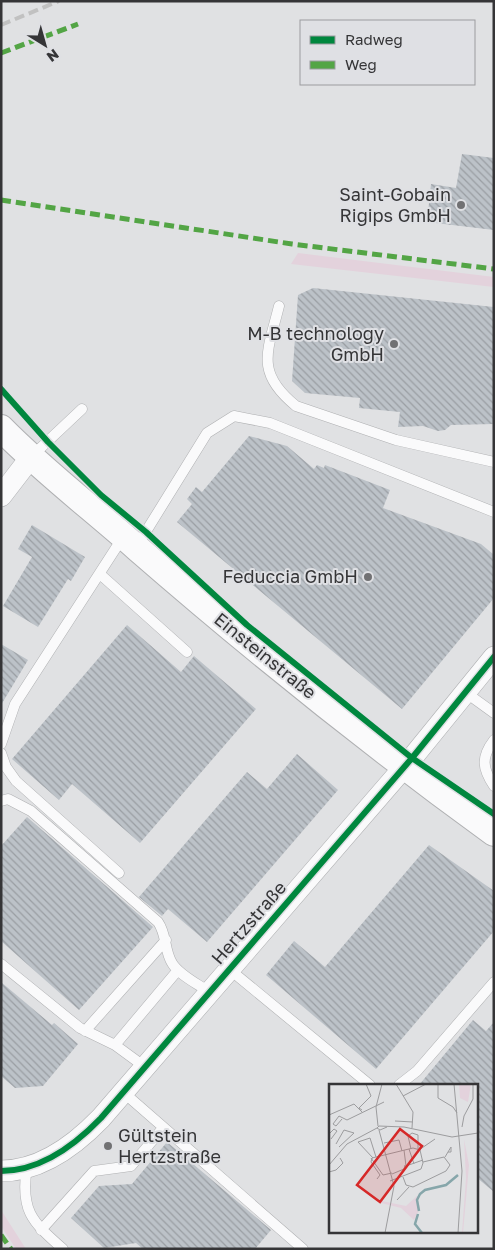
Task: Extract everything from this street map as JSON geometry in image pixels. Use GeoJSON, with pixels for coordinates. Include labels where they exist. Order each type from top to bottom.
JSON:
{"type":"FeatureCollection","features":[{"type":"Feature","properties":{"kind":"street","name":"Einsteinstraße"},"geometry":{"type":"LineString","coordinates":[[1,428],[31,457],[130,541],[214,616],[403,767],[494,833]]}},
{"type":"Feature","properties":{"kind":"street"},"geometry":{"type":"LineString","coordinates":[[1,496],[31,457]]}},
{"type":"Feature","properties":{"kind":"street","name":"Hertzstraße"},"geometry":{"type":"LineString","coordinates":[[1,1171],[27,1166],[58,1154],[79,1140],[145,1067],[403,767],[494,657]]}},
{"type":"Feature","properties":{"kind":"lane"},"geometry":{"type":"LineString","coordinates":[[279,306],[266,362],[272,380],[283,396],[296,406],[396,440],[494,462]]}},
{"type":"Feature","properties":{"kind":"lane"},"geometry":{"type":"LineString","coordinates":[[31,457],[82,409]]}},
{"type":"Feature","properties":{"kind":"lane"},"geometry":{"type":"LineString","coordinates":[[1,744],[15,704],[101,575],[130,541],[207,433],[234,416],[270,423],[494,512]]}},
{"type":"Feature","properties":{"kind":"lane"},"geometry":{"type":"LineString","coordinates":[[101,575],[187,652]]}},
{"type":"Feature","properties":{"kind":"lane"},"geometry":{"type":"LineString","coordinates":[[465,692],[494,713]]}},
{"type":"Feature","properties":{"kind":"lane"},"geometry":{"type":"LineString","coordinates":[[494,740],[485,752],[483,765],[494,786]]}},
{"type":"Feature","properties":{"kind":"lane"},"geometry":{"type":"LineString","coordinates":[[1,753],[6,767],[16,781],[119,873]]}},
{"type":"Feature","properties":{"kind":"lane"},"geometry":{"type":"LineString","coordinates":[[1,801],[8,798],[31,811],[158,922],[163,929],[171,962],[178,970],[209,992]]}},
{"type":"Feature","properties":{"kind":"lane"},"geometry":{"type":"LineString","coordinates":[[85,1031],[166,940]]}},
{"type":"Feature","properties":{"kind":"lane"},"geometry":{"type":"LineString","coordinates":[[1,964],[85,1031],[115,1045],[145,1067]]}},
{"type":"Feature","properties":{"kind":"lane"},"geometry":{"type":"LineString","coordinates":[[229,969],[369,1084]]}},
{"type":"Feature","properties":{"kind":"lane"},"geometry":{"type":"LineString","coordinates":[[115,1045],[178,970]]}},
{"type":"Feature","properties":{"kind":"lane"},"geometry":{"type":"LineString","coordinates":[[400,1084],[417,1071],[494,982]]}},
{"type":"Feature","properties":{"kind":"lane"},"geometry":{"type":"LineString","coordinates":[[123,1092],[302,1249]]}},
{"type":"Feature","properties":{"kind":"lane"},"geometry":{"type":"LineString","coordinates":[[40,1230],[94,1171],[131,1166],[163,1128]]}},
{"type":"Feature","properties":{"kind":"lane"},"geometry":{"type":"LineString","coordinates":[[27,1166],[24,1194],[30,1216],[40,1230],[63,1249]]}},
{"type":"Feature","properties":{"kind":"shaded area"},"geometry":{"type":"Polygon","coordinates":[[[298,253],[494,277],[494,287],[291,264],[298,253]]]}},
{"type":"Feature","properties":{"kind":"shaded area"},"geometry":{"type":"Polygon","coordinates":[[[1,1210],[26,1249],[16,1249],[1,1226],[1,1210]]]}},
{"type":"Feature","properties":{"kind":"building","name":"Saint-Gobain Rigips GmbH"},"geometry":{"type":"Polygon","coordinates":[[[462,154],[494,158],[494,230],[427,222],[431,184],[456,188],[462,154]]]}},
{"type":"Feature","properties":{"kind":"building","name":"M-B technology GmbH"},"geometry":{"type":"Polygon","coordinates":[[[313,288],[494,307],[494,424],[451,425],[445,430],[438,431],[423,426],[398,427],[400,412],[359,408],[360,398],[305,393],[292,381],[298,295],[313,288]]]}},
{"type":"Feature","properties":{"kind":"building","name":"Feduccia GmbH"},"geometry":{"type":"Polygon","coordinates":[[[249,436],[287,446],[314,469],[317,465],[324,468],[325,465],[390,490],[383,508],[481,544],[494,555],[494,598],[402,709],[177,522],[192,504],[187,499],[196,487],[202,492],[249,436]]]}},
{"type":"Feature","properties":{"kind":"building"},"geometry":{"type":"Polygon","coordinates":[[[32,525],[85,557],[71,581],[68,579],[38,627],[3,606],[32,557],[18,549],[32,525]]]}},
{"type":"Feature","properties":{"kind":"building"},"geometry":{"type":"Polygon","coordinates":[[[127,625],[181,672],[194,656],[256,709],[140,843],[72,784],[59,800],[12,759],[127,625]]]}},
{"type":"Feature","properties":{"kind":"building"},"geometry":{"type":"Polygon","coordinates":[[[1,644],[28,660],[1,705],[1,644]]]}},
{"type":"Feature","properties":{"kind":"building"},"geometry":{"type":"Polygon","coordinates":[[[297,754],[338,790],[207,942],[168,909],[162,916],[139,897],[247,772],[267,789],[297,754]]]}},
{"type":"Feature","properties":{"kind":"building"},"geometry":{"type":"Polygon","coordinates":[[[27,817],[153,927],[79,1010],[1,941],[1,846],[27,817]]]}},
{"type":"Feature","properties":{"kind":"building"},"geometry":{"type":"Polygon","coordinates":[[[429,845],[494,891],[494,931],[376,1069],[266,975],[294,941],[325,967],[429,845]]]}},
{"type":"Feature","properties":{"kind":"building"},"geometry":{"type":"Polygon","coordinates":[[[1,982],[52,1025],[54,1023],[78,1044],[43,1086],[15,1088],[1,1076],[1,982]]]}},
{"type":"Feature","properties":{"kind":"building"},"geometry":{"type":"Polygon","coordinates":[[[473,1020],[486,1031],[494,1022],[494,1192],[478,1179],[478,1084],[420,1084],[473,1020]]]}},
{"type":"Feature","properties":{"kind":"building"},"geometry":{"type":"Polygon","coordinates":[[[167,1142],[271,1230],[255,1249],[143,1249],[136,1243],[104,1248],[71,1218],[99,1186],[132,1184],[167,1142]]]}},
{"type":"Feature","properties":{"kind":"railway"},"geometry":{"type":"LineString","coordinates":[[1,25],[59,1]]}},
{"type":"Feature","properties":{"kind":"marked path"},"geometry":{"type":"LineString","coordinates":[[1,53],[78,24]]}},
{"type":"Feature","properties":{"kind":"marked path"},"geometry":{"type":"LineString","coordinates":[[1,200],[292,244],[494,269]]}},
{"type":"Feature","properties":{"kind":"marked path"},"geometry":{"type":"LineString","coordinates":[[1,1235],[11,1249]]}},
{"type":"Feature","properties":{"kind":"cycle path"},"geometry":{"type":"LineString","coordinates":[[1,389],[48,442],[101,495],[146,532],[247,625],[412,758],[494,814]]}},
{"type":"Feature","properties":{"kind":"cycle path"},"geometry":{"type":"LineString","coordinates":[[1,1171],[30,1167],[56,1155],[80,1138],[101,1118],[412,758],[494,657]]}},
{"type":"Feature","properties":{"kind":"place","name":"Saint-Gobain Rigips GmbH"},"geometry":{"type":"Point","coordinates":[461,205]}},
{"type":"Feature","properties":{"kind":"place","name":"M-B technology GmbH"},"geometry":{"type":"Point","coordinates":[394,344]}},
{"type":"Feature","properties":{"kind":"place","name":"Feduccia GmbH"},"geometry":{"type":"Point","coordinates":[368,577]}},
{"type":"Feature","properties":{"kind":"place","name":"Gültstein Hertzstraße"},"geometry":{"type":"Point","coordinates":[108,1146]}}]}
